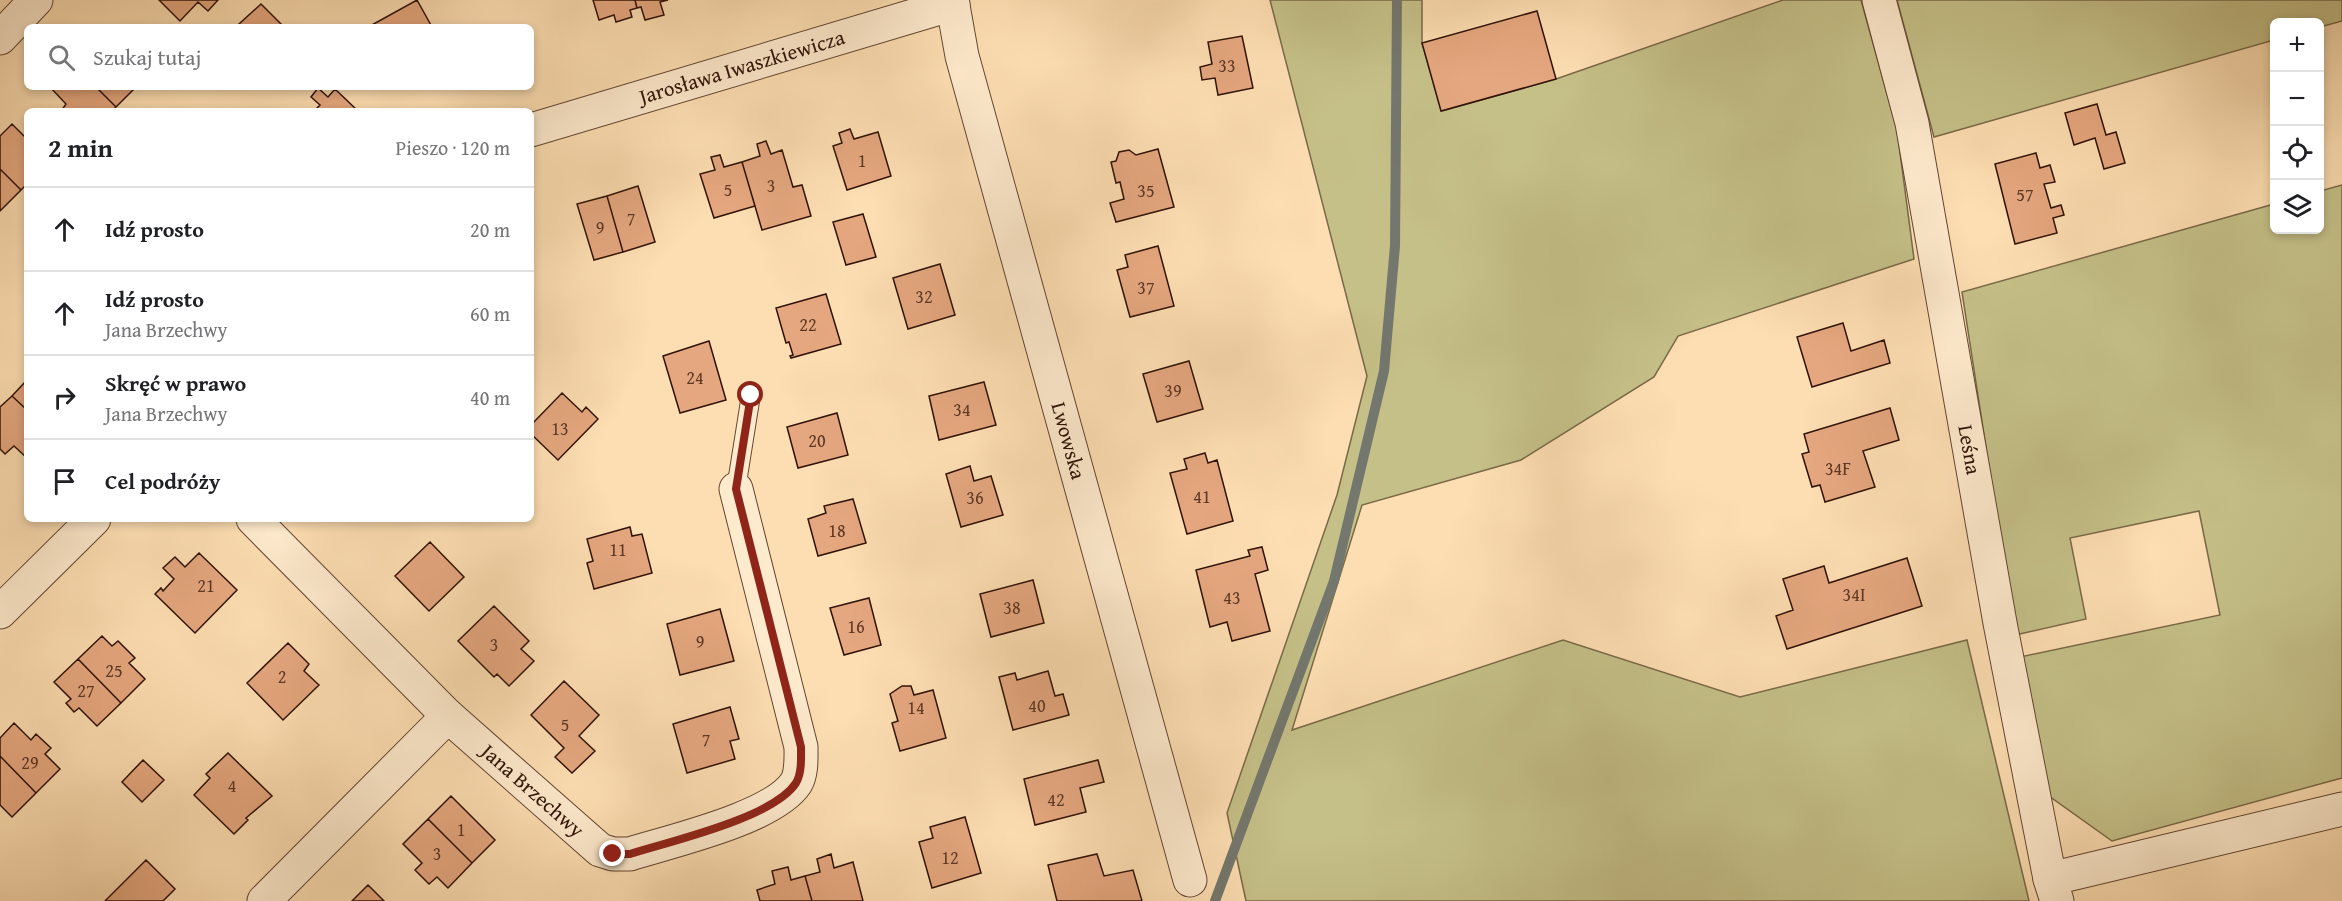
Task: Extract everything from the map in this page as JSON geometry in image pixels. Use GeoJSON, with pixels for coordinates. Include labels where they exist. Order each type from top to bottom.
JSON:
{"type":"FeatureCollection","features":[{"type":"Feature","properties":{"kind":"street"},"geometry":{"type":"LineString","coordinates":[[0,38],[36,0]]}},
{"type":"Feature","properties":{"kind":"street","name":"Leśna"},"geometry":{"type":"LineString","coordinates":[[1879,0],[1912,123],[2000,623],[2053,890]]}},
{"type":"Feature","properties":{"kind":"street","name":"Jarosława Iwaszkiewicza"},"geometry":{"type":"LineString","coordinates":[[534,129],[952,2]]}},
{"type":"Feature","properties":{"kind":"street","name":"Lwowska"},"geometry":{"type":"LineString","coordinates":[[952,2],[962,56],[1190,880]]}},
{"type":"Feature","properties":{"kind":"street","name":"Jana Brzechwy"},"geometry":{"type":"LineString","coordinates":[[256,522],[448,716],[600,850],[613,854],[630,854],[745,817],[784,796],[797,782],[801,766],[801,747],[736,489]]}},
{"type":"Feature","properties":{"kind":"street"},"geometry":{"type":"LineString","coordinates":[[0,612],[91,522]]}},
{"type":"Feature","properties":{"kind":"street"},"geometry":{"type":"LineString","coordinates":[[264,901],[448,716]]}},
{"type":"Feature","properties":{"kind":"street"},"geometry":{"type":"LineString","coordinates":[[2053,890],[2342,809]]}},
{"type":"Feature","properties":{"kind":"lane"},"geometry":{"type":"LineString","coordinates":[[736,489],[751,395]]}},
{"type":"Feature","properties":{"kind":"shaded area"},"geometry":{"type":"Polygon","coordinates":[[[1270,0],[1422,0],[1422,43],[1442,111],[1556,79],[1783,0],[1861,0],[1897,130],[1914,259],[1678,336],[1654,377],[1521,460],[1362,505],[1292,730],[1563,640],[1740,697],[1967,640],[2029,901],[1246,901],[1227,813],[1337,495],[1367,376],[1270,0]]]}},
{"type":"Feature","properties":{"kind":"shaded area"},"geometry":{"type":"Polygon","coordinates":[[[1897,0],[2342,0],[2342,21],[2324,26],[2324,18],[2270,18],[2270,41],[1934,137],[1897,0]]]}},
{"type":"Feature","properties":{"kind":"shaded area"},"geometry":{"type":"Polygon","coordinates":[[[2342,185],[2342,778],[2112,841],[2049,796],[2020,657],[2220,615],[2199,511],[2070,538],[2086,619],[2015,635],[1962,292],[2270,205],[2270,234],[2324,234],[2324,190],[2342,185]]]}},
{"type":"Feature","properties":{"kind":"building"},"geometry":{"type":"Polygon","coordinates":[[[159,0],[218,0],[208,11],[198,2],[180,21],[159,0]]]}},
{"type":"Feature","properties":{"kind":"building"},"geometry":{"type":"Polygon","coordinates":[[[417,0],[430,24],[374,24],[417,0]]]}},
{"type":"Feature","properties":{"kind":"building"},"geometry":{"type":"Polygon","coordinates":[[[593,0],[635,0],[637,8],[630,10],[632,17],[616,22],[614,15],[599,20],[593,0]]]}},
{"type":"Feature","properties":{"kind":"building"},"geometry":{"type":"Polygon","coordinates":[[[635,0],[668,0],[660,2],[664,15],[645,20],[641,7],[637,8],[635,0]]]}},
{"type":"Feature","properties":{"kind":"building"},"geometry":{"type":"Polygon","coordinates":[[[261,4],[281,24],[239,24],[261,4]]]}},
{"type":"Feature","properties":{"kind":"building"},"geometry":{"type":"Polygon","coordinates":[[[1537,11],[1556,79],[1441,111],[1422,43],[1537,11]]]}},
{"type":"Feature","properties":{"kind":"building"},"geometry":{"type":"Polygon","coordinates":[[[1242,36],[1253,88],[1218,95],[1215,78],[1202,80],[1200,67],[1212,64],[1208,42],[1242,36]]]}},
{"type":"Feature","properties":{"kind":"building"},"geometry":{"type":"Polygon","coordinates":[[[53,90],[99,90],[116,107],[63,108],[66,104],[53,90]]]}},
{"type":"Feature","properties":{"kind":"building"},"geometry":{"type":"Polygon","coordinates":[[[99,90],[133,90],[116,107],[99,90]]]}},
{"type":"Feature","properties":{"kind":"building"},"geometry":{"type":"Polygon","coordinates":[[[316,90],[320,90],[328,97],[336,90],[355,108],[317,108],[320,105],[311,97],[316,90]]]}},
{"type":"Feature","properties":{"kind":"building"},"geometry":{"type":"Polygon","coordinates":[[[2097,104],[2106,135],[2116,132],[2125,163],[2104,169],[2095,138],[2074,145],[2065,113],[2097,104]]]}},
{"type":"Feature","properties":{"kind":"building"},"geometry":{"type":"Polygon","coordinates":[[[12,124],[24,136],[24,187],[21,190],[0,169],[0,136],[12,124]]]}},
{"type":"Feature","properties":{"kind":"building"},"geometry":{"type":"Polygon","coordinates":[[[850,129],[854,139],[878,132],[891,176],[847,190],[833,146],[842,143],[839,133],[850,129]]]}},
{"type":"Feature","properties":{"kind":"building"},"geometry":{"type":"Polygon","coordinates":[[[766,141],[771,154],[782,150],[793,187],[802,185],[811,216],[762,230],[742,162],[760,156],[757,144],[766,141]]]}},
{"type":"Feature","properties":{"kind":"building"},"geometry":{"type":"Polygon","coordinates":[[[1158,149],[1174,207],[1116,222],[1110,203],[1124,199],[1120,182],[1116,183],[1111,162],[1116,161],[1119,152],[1129,150],[1136,155],[1158,149]]]}},
{"type":"Feature","properties":{"kind":"building"},"geometry":{"type":"Polygon","coordinates":[[[2036,153],[2040,168],[2050,165],[2055,182],[2044,184],[2051,208],[2061,205],[2064,215],[2053,218],[2057,233],[2015,244],[1995,164],[2036,153]]]}},
{"type":"Feature","properties":{"kind":"building"},"geometry":{"type":"Polygon","coordinates":[[[720,155],[724,167],[742,162],[755,206],[714,218],[700,174],[715,170],[711,157],[720,155]]]}},
{"type":"Feature","properties":{"kind":"building"},"geometry":{"type":"Polygon","coordinates":[[[0,169],[21,190],[0,211],[0,169]]]}},
{"type":"Feature","properties":{"kind":"building"},"geometry":{"type":"Polygon","coordinates":[[[638,186],[655,242],[623,252],[607,196],[638,186]]]}},
{"type":"Feature","properties":{"kind":"building"},"geometry":{"type":"Polygon","coordinates":[[[607,196],[623,252],[594,260],[577,204],[607,196]]]}},
{"type":"Feature","properties":{"kind":"building"},"geometry":{"type":"Polygon","coordinates":[[[863,214],[876,257],[846,265],[833,222],[863,214]]]}},
{"type":"Feature","properties":{"kind":"building"},"geometry":{"type":"Polygon","coordinates":[[[1158,246],[1174,306],[1130,317],[1117,270],[1128,267],[1125,255],[1158,246]]]}},
{"type":"Feature","properties":{"kind":"building"},"geometry":{"type":"Polygon","coordinates":[[[940,264],[955,315],[908,329],[893,278],[940,264]]]}},
{"type":"Feature","properties":{"kind":"building"},"geometry":{"type":"Polygon","coordinates":[[[826,294],[841,344],[791,358],[790,356],[793,355],[789,342],[786,343],[776,308],[826,294]]]}},
{"type":"Feature","properties":{"kind":"building"},"geometry":{"type":"Polygon","coordinates":[[[1843,323],[1851,351],[1884,340],[1890,363],[1812,387],[1797,337],[1843,323]]]}},
{"type":"Feature","properties":{"kind":"building"},"geometry":{"type":"Polygon","coordinates":[[[709,341],[726,400],[680,413],[663,356],[709,341]]]}},
{"type":"Feature","properties":{"kind":"building"},"geometry":{"type":"Polygon","coordinates":[[[1189,361],[1203,409],[1157,422],[1143,374],[1189,361]]]}},
{"type":"Feature","properties":{"kind":"building"},"geometry":{"type":"Polygon","coordinates":[[[984,382],[996,425],[939,440],[929,396],[984,382]]]}},
{"type":"Feature","properties":{"kind":"building"},"geometry":{"type":"Polygon","coordinates":[[[24,383],[24,407],[12,396],[24,383]]]}},
{"type":"Feature","properties":{"kind":"building"},"geometry":{"type":"Polygon","coordinates":[[[562,393],[582,412],[586,407],[598,419],[558,460],[534,437],[534,422],[562,393]]]}},
{"type":"Feature","properties":{"kind":"building"},"geometry":{"type":"Polygon","coordinates":[[[12,396],[24,407],[24,455],[14,446],[5,454],[0,449],[0,407],[12,396]]]}},
{"type":"Feature","properties":{"kind":"building"},"geometry":{"type":"Polygon","coordinates":[[[1890,408],[1899,440],[1863,451],[1875,487],[1825,502],[1820,485],[1812,487],[1802,454],[1809,452],[1804,434],[1890,408]]]}},
{"type":"Feature","properties":{"kind":"building"},"geometry":{"type":"Polygon","coordinates":[[[837,413],[848,455],[798,468],[787,427],[837,413]]]}},
{"type":"Feature","properties":{"kind":"building"},"geometry":{"type":"Polygon","coordinates":[[[1205,453],[1208,463],[1217,460],[1233,521],[1187,534],[1170,473],[1187,469],[1184,459],[1205,453]]]}},
{"type":"Feature","properties":{"kind":"building"},"geometry":{"type":"Polygon","coordinates":[[[970,466],[974,481],[991,476],[1003,515],[961,527],[946,474],[970,466]]]}},
{"type":"Feature","properties":{"kind":"building"},"geometry":{"type":"Polygon","coordinates":[[[853,499],[866,543],[818,556],[808,519],[826,513],[824,506],[853,499]]]}},
{"type":"Feature","properties":{"kind":"building"},"geometry":{"type":"Polygon","coordinates":[[[630,527],[632,536],[642,534],[652,573],[594,589],[587,563],[593,561],[587,539],[630,527]]]}},
{"type":"Feature","properties":{"kind":"building"},"geometry":{"type":"Polygon","coordinates":[[[430,542],[464,577],[429,611],[395,576],[430,542]]]}},
{"type":"Feature","properties":{"kind":"building"},"geometry":{"type":"Polygon","coordinates":[[[1262,547],[1268,570],[1255,574],[1270,631],[1232,641],[1227,622],[1210,627],[1196,570],[1250,556],[1248,550],[1262,547]]]}},
{"type":"Feature","properties":{"kind":"building"},"geometry":{"type":"Polygon","coordinates":[[[199,553],[237,590],[195,633],[155,594],[161,588],[163,591],[174,579],[163,568],[175,557],[185,567],[199,553]]]}},
{"type":"Feature","properties":{"kind":"building"},"geometry":{"type":"Polygon","coordinates":[[[1907,558],[1922,606],[1787,649],[1776,616],[1793,610],[1783,579],[1824,566],[1829,583],[1907,558]]]}},
{"type":"Feature","properties":{"kind":"building"},"geometry":{"type":"Polygon","coordinates":[[[1033,580],[1044,623],[991,637],[980,594],[1033,580]]]}},
{"type":"Feature","properties":{"kind":"building"},"geometry":{"type":"Polygon","coordinates":[[[869,598],[881,645],[844,655],[830,608],[869,598]]]}},
{"type":"Feature","properties":{"kind":"building"},"geometry":{"type":"Polygon","coordinates":[[[494,606],[529,641],[521,649],[534,661],[509,686],[497,674],[494,677],[458,641],[494,606]]]}},
{"type":"Feature","properties":{"kind":"building"},"geometry":{"type":"Polygon","coordinates":[[[720,609],[734,661],[680,675],[667,624],[720,609]]]}},
{"type":"Feature","properties":{"kind":"building"},"geometry":{"type":"Polygon","coordinates":[[[102,636],[112,646],[118,641],[135,658],[129,663],[145,679],[121,703],[78,659],[102,636]]]}},
{"type":"Feature","properties":{"kind":"building"},"geometry":{"type":"Polygon","coordinates":[[[288,643],[309,664],[304,671],[319,685],[283,720],[247,683],[288,643]]]}},
{"type":"Feature","properties":{"kind":"building"},"geometry":{"type":"Polygon","coordinates":[[[78,659],[121,703],[97,726],[79,708],[74,712],[66,703],[71,699],[54,682],[78,659]]]}},
{"type":"Feature","properties":{"kind":"building"},"geometry":{"type":"Polygon","coordinates":[[[1048,671],[1055,696],[1063,694],[1069,715],[1013,730],[999,677],[1015,673],[1017,680],[1048,671]]]}},
{"type":"Feature","properties":{"kind":"building"},"geometry":{"type":"Polygon","coordinates":[[[564,681],[599,715],[579,736],[595,751],[572,773],[555,757],[564,748],[531,715],[564,681]]]}},
{"type":"Feature","properties":{"kind":"building"},"geometry":{"type":"Polygon","coordinates":[[[902,686],[911,686],[914,695],[933,690],[946,738],[900,751],[892,723],[898,721],[890,694],[902,686]]]}},
{"type":"Feature","properties":{"kind":"building"},"geometry":{"type":"Polygon","coordinates":[[[730,707],[739,739],[730,741],[735,759],[687,773],[673,724],[730,707]]]}},
{"type":"Feature","properties":{"kind":"building"},"geometry":{"type":"Polygon","coordinates":[[[14,723],[31,740],[36,734],[51,748],[45,754],[60,769],[36,793],[0,756],[0,738],[14,723]]]}},
{"type":"Feature","properties":{"kind":"building"},"geometry":{"type":"Polygon","coordinates":[[[228,753],[272,796],[246,818],[248,820],[234,834],[194,795],[210,778],[206,774],[228,753]]]}},
{"type":"Feature","properties":{"kind":"building"},"geometry":{"type":"Polygon","coordinates":[[[0,756],[36,793],[12,817],[0,805],[0,756]]]}},
{"type":"Feature","properties":{"kind":"building"},"geometry":{"type":"Polygon","coordinates":[[[143,760],[164,780],[142,802],[122,782],[143,760]]]}},
{"type":"Feature","properties":{"kind":"building"},"geometry":{"type":"Polygon","coordinates":[[[1098,760],[1104,782],[1080,788],[1086,812],[1035,825],[1024,779],[1098,760]]]}},
{"type":"Feature","properties":{"kind":"building"},"geometry":{"type":"Polygon","coordinates":[[[451,796],[495,840],[472,863],[428,819],[451,796]]]}},
{"type":"Feature","properties":{"kind":"building"},"geometry":{"type":"Polygon","coordinates":[[[965,817],[981,873],[932,888],[919,842],[933,838],[930,827],[965,817]]]}},
{"type":"Feature","properties":{"kind":"building"},"geometry":{"type":"Polygon","coordinates":[[[428,819],[472,863],[448,888],[437,877],[429,884],[415,870],[422,863],[403,844],[428,819]]]}},
{"type":"Feature","properties":{"kind":"building"},"geometry":{"type":"Polygon","coordinates":[[[831,854],[834,868],[853,862],[863,901],[812,901],[805,876],[820,872],[817,859],[831,854]]]}},
{"type":"Feature","properties":{"kind":"building"},"geometry":{"type":"Polygon","coordinates":[[[1097,854],[1104,876],[1133,870],[1142,901],[1057,901],[1048,865],[1097,854]]]}},
{"type":"Feature","properties":{"kind":"building"},"geometry":{"type":"Polygon","coordinates":[[[146,860],[175,889],[163,901],[105,901],[146,860]]]}},
{"type":"Feature","properties":{"kind":"building"},"geometry":{"type":"Polygon","coordinates":[[[788,867],[791,880],[805,876],[812,901],[760,901],[757,890],[775,884],[772,871],[788,867]]]}},
{"type":"Feature","properties":{"kind":"building"},"geometry":{"type":"Polygon","coordinates":[[[368,885],[384,901],[352,901],[368,885]]]}},
{"type":"Feature","properties":{"kind":"waterway"},"geometry":{"type":"LineString","coordinates":[[1215,901],[1334,581],[1384,371],[1395,246],[1397,0]]}},
{"type":"Feature","properties":{"kind":"route"},"geometry":{"type":"LineString","coordinates":[[613,854],[630,854],[745,817],[784,796],[797,782],[801,766],[801,747],[736,489],[751,395]]}}]}
